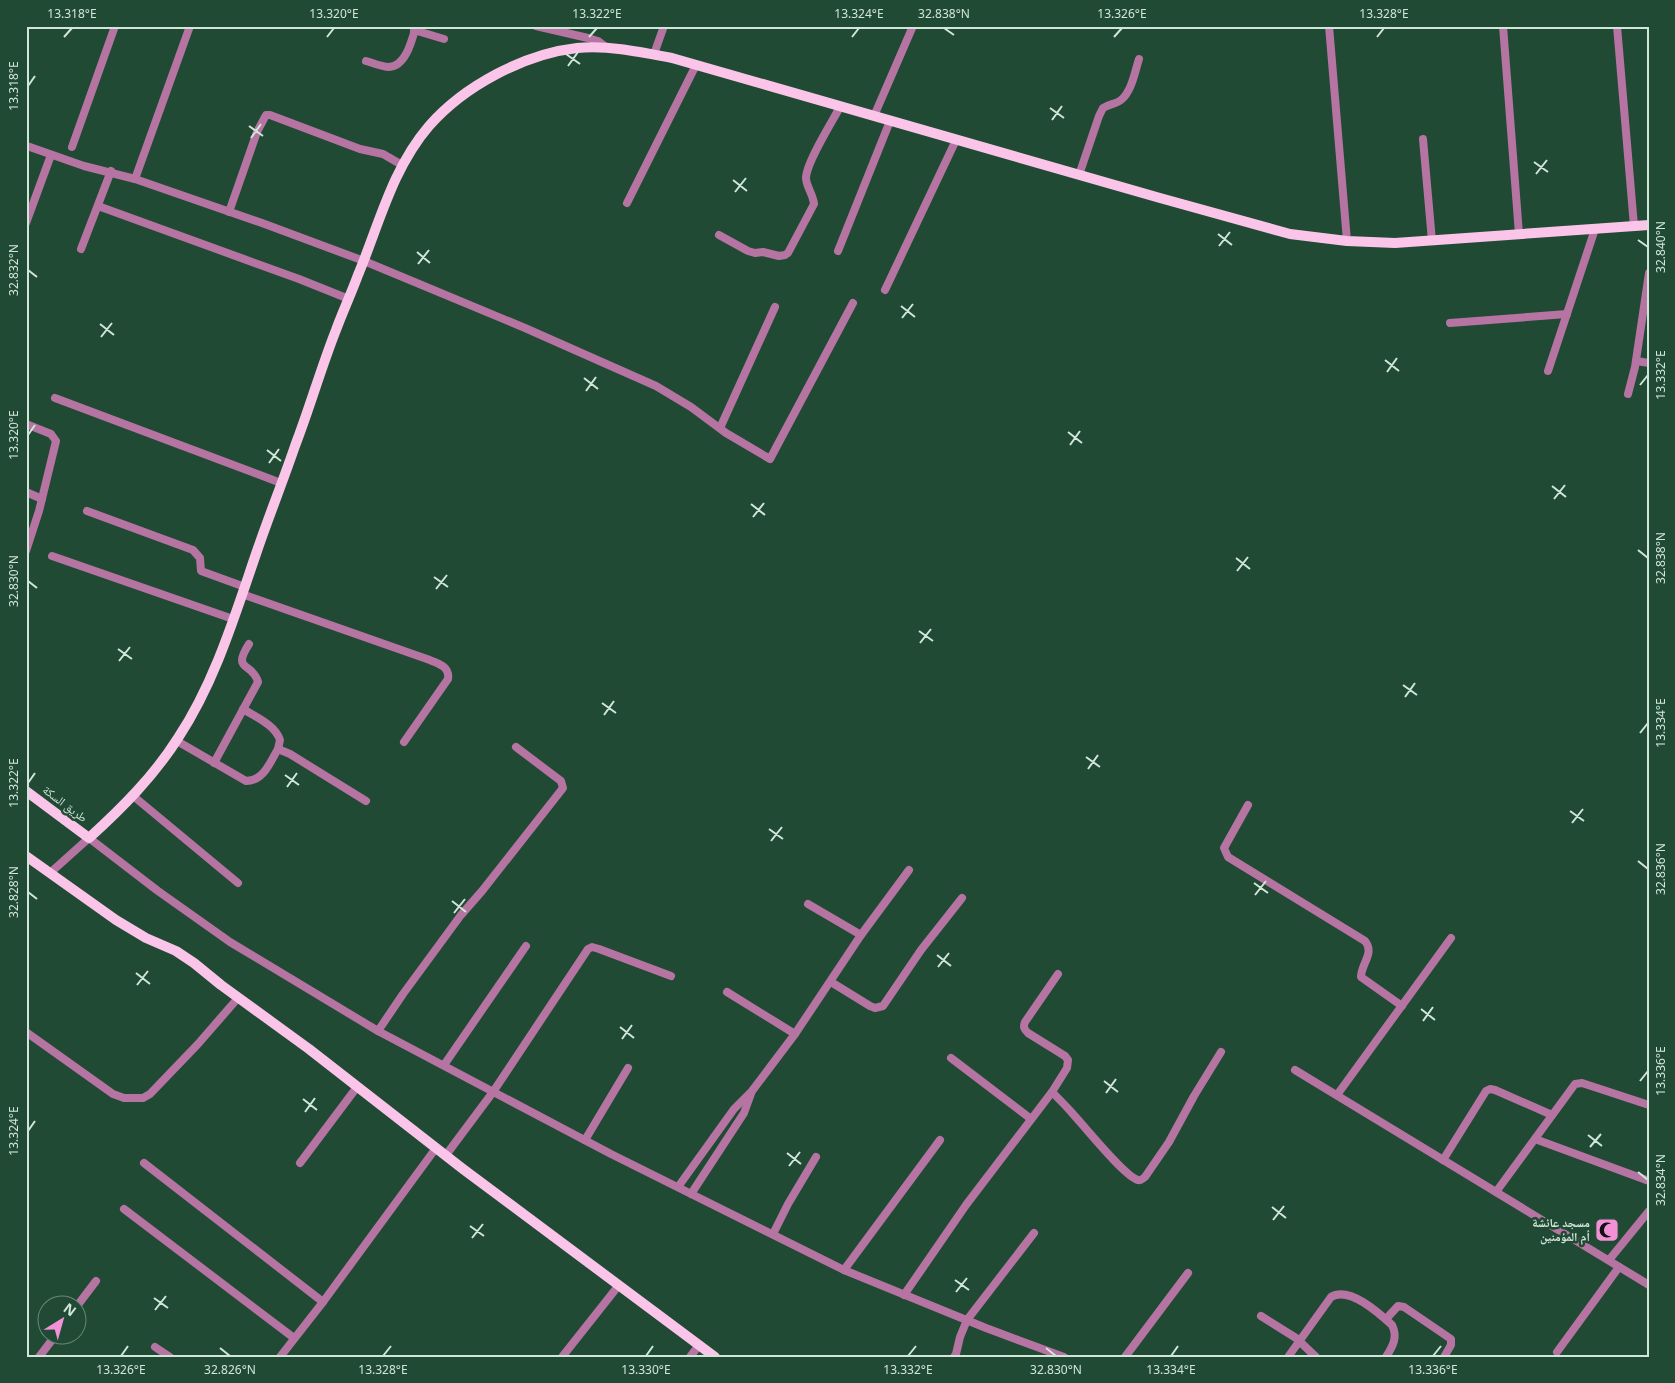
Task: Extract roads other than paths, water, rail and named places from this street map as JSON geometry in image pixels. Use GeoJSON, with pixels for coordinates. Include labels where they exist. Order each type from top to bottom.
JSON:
{"type":"FeatureCollection","features":[{"type":"Feature","properties":{"kind":"main road"},"geometry":{"type":"LineString","coordinates":[[90,838],[156,769],[177,741],[200,701],[233,619],[336,329],[364,261],[381,213],[402,165],[428,127],[444,110],[459,98],[498,74],[528,60],[546,54],[577,48],[607,48],[654,54],[1275,230],[1309,237],[1395,243],[1649,225]]}},
{"type":"Feature","properties":{"kind":"main road","name":"طريق السكة"},"geometry":{"type":"LineString","coordinates":[[26,791],[90,838]]}},
{"type":"Feature","properties":{"kind":"main road"},"geometry":{"type":"LineString","coordinates":[[26,856],[116,920],[146,938],[183,955],[715,1357]]}},
{"type":"Feature","properties":{"kind":"street"},"geometry":{"type":"LineString","coordinates":[[72,147],[116,26]]}},
{"type":"Feature","properties":{"kind":"street"},"geometry":{"type":"LineString","coordinates":[[135,178],[190,26]]}},
{"type":"Feature","properties":{"kind":"street"},"geometry":{"type":"LineString","coordinates":[[536,26],[568,30],[598,41],[607,48]]}},
{"type":"Feature","properties":{"kind":"street"},"geometry":{"type":"LineString","coordinates":[[654,54],[664,26]]}},
{"type":"Feature","properties":{"kind":"street"},"geometry":{"type":"LineString","coordinates":[[874,116],[913,26]]}},
{"type":"Feature","properties":{"kind":"street"},"geometry":{"type":"LineString","coordinates":[[1329,26],[1347,241]]}},
{"type":"Feature","properties":{"kind":"street"},"geometry":{"type":"LineString","coordinates":[[1503,26],[1519,234]]}},
{"type":"Feature","properties":{"kind":"street"},"geometry":{"type":"LineString","coordinates":[[1617,26],[1634,226]]}},
{"type":"Feature","properties":{"kind":"street"},"geometry":{"type":"LineString","coordinates":[[366,61],[391,67],[398,64],[407,52],[415,28],[444,40]]}},
{"type":"Feature","properties":{"kind":"street"},"geometry":{"type":"LineString","coordinates":[[1079,175],[1103,108],[1124,98],[1140,58]]}},
{"type":"Feature","properties":{"kind":"street"},"geometry":{"type":"LineString","coordinates":[[627,203],[696,65]]}},
{"type":"Feature","properties":{"kind":"street"},"geometry":{"type":"LineString","coordinates":[[719,235],[755,253],[763,252],[779,256],[788,253],[814,204],[806,179],[809,165],[840,107]]}},
{"type":"Feature","properties":{"kind":"street"},"geometry":{"type":"LineString","coordinates":[[229,212],[257,132],[266,115],[360,149],[383,154],[402,165]]}},
{"type":"Feature","properties":{"kind":"street"},"geometry":{"type":"LineString","coordinates":[[838,251],[890,121]]}},
{"type":"Feature","properties":{"kind":"street"},"geometry":{"type":"LineString","coordinates":[[1423,139],[1432,241]]}},
{"type":"Feature","properties":{"kind":"street"},"geometry":{"type":"LineString","coordinates":[[885,290],[956,140]]}},
{"type":"Feature","properties":{"kind":"street"},"geometry":{"type":"LineString","coordinates":[[27,146],[84,166],[135,178],[364,261],[534,332],[656,386],[770,459],[853,303]]}},
{"type":"Feature","properties":{"kind":"street"},"geometry":{"type":"LineString","coordinates":[[26,223],[51,155]]}},
{"type":"Feature","properties":{"kind":"street"},"geometry":{"type":"LineString","coordinates":[[82,249],[111,172]]}},
{"type":"Feature","properties":{"kind":"street"},"geometry":{"type":"LineString","coordinates":[[98,206],[349,299]]}},
{"type":"Feature","properties":{"kind":"street"},"geometry":{"type":"LineString","coordinates":[[1548,371],[1595,229]]}},
{"type":"Feature","properties":{"kind":"street"},"geometry":{"type":"LineString","coordinates":[[1628,394],[1636,361],[1649,273]]}},
{"type":"Feature","properties":{"kind":"street"},"geometry":{"type":"LineString","coordinates":[[720,428],[775,307]]}},
{"type":"Feature","properties":{"kind":"street"},"geometry":{"type":"LineString","coordinates":[[1450,323],[1567,314]]}},
{"type":"Feature","properties":{"kind":"street"},"geometry":{"type":"LineString","coordinates":[[1636,361],[1649,363]]}},
{"type":"Feature","properties":{"kind":"street"},"geometry":{"type":"LineString","coordinates":[[55,398],[281,482]]}},
{"type":"Feature","properties":{"kind":"street"},"geometry":{"type":"LineString","coordinates":[[26,424],[50,434],[56,441],[42,499],[26,551]]}},
{"type":"Feature","properties":{"kind":"street"},"geometry":{"type":"LineString","coordinates":[[26,492],[42,499]]}},
{"type":"Feature","properties":{"kind":"street"},"geometry":{"type":"LineString","coordinates":[[87,512],[192,550],[200,558],[200,568],[204,573],[243,590],[427,659],[447,669],[449,673],[448,679],[404,742]]}},
{"type":"Feature","properties":{"kind":"street"},"geometry":{"type":"LineString","coordinates":[[52,556],[233,619]]}},
{"type":"Feature","properties":{"kind":"street"},"geometry":{"type":"LineString","coordinates":[[214,763],[258,682],[241,659],[249,644]]}},
{"type":"Feature","properties":{"kind":"street"},"geometry":{"type":"LineString","coordinates":[[177,741],[246,781],[260,778],[278,749],[280,740],[274,730],[267,724],[243,709]]}},
{"type":"Feature","properties":{"kind":"street"},"geometry":{"type":"LineString","coordinates":[[378,1031],[456,922],[563,788],[561,781],[516,747]]}},
{"type":"Feature","properties":{"kind":"street"},"geometry":{"type":"LineString","coordinates":[[278,749],[290,754],[366,801]]}},
{"type":"Feature","properties":{"kind":"street"},"geometry":{"type":"LineString","coordinates":[[132,795],[238,883]]}},
{"type":"Feature","properties":{"kind":"street"},"geometry":{"type":"LineString","coordinates":[[1248,805],[1224,848],[1228,857],[1365,941],[1369,945],[1369,950],[1361,977],[1402,1006]]}},
{"type":"Feature","properties":{"kind":"street"},"geometry":{"type":"LineString","coordinates":[[50,873],[90,838],[158,891],[230,942],[378,1031],[585,1140],[844,1270],[904,1296],[1064,1357]]}},
{"type":"Feature","properties":{"kind":"street"},"geometry":{"type":"LineString","coordinates":[[678,1187],[734,1109],[752,1091],[795,1034],[861,935],[910,870]]}},
{"type":"Feature","properties":{"kind":"street"},"geometry":{"type":"LineString","coordinates":[[831,982],[870,1006],[875,1008],[883,1006],[921,950],[962,898]]}},
{"type":"Feature","properties":{"kind":"street"},"geometry":{"type":"LineString","coordinates":[[808,904],[861,935]]}},
{"type":"Feature","properties":{"kind":"street"},"geometry":{"type":"LineString","coordinates":[[1337,1095],[1451,938]]}},
{"type":"Feature","properties":{"kind":"street"},"geometry":{"type":"LineString","coordinates":[[444,1065],[526,946]]}},
{"type":"Feature","properties":{"kind":"street"},"geometry":{"type":"LineString","coordinates":[[446,1155],[493,1092],[588,949],[592,947],[599,948],[671,976]]}},
{"type":"Feature","properties":{"kind":"street"},"geometry":{"type":"LineString","coordinates":[[904,1296],[966,1205],[1052,1092],[1067,1068],[1068,1060],[1065,1056],[1024,1030],[1024,1026],[1058,974]]}},
{"type":"Feature","properties":{"kind":"street"},"geometry":{"type":"LineString","coordinates":[[727,992],[795,1034]]}},
{"type":"Feature","properties":{"kind":"street"},"geometry":{"type":"LineString","coordinates":[[26,1032],[113,1094],[124,1098],[143,1098],[150,1094],[174,1070],[238,998]]}},
{"type":"Feature","properties":{"kind":"street"},"geometry":{"type":"LineString","coordinates":[[1052,1092],[1093,1139],[1133,1178],[1141,1180],[1169,1142],[1221,1052]]}},
{"type":"Feature","properties":{"kind":"street"},"geometry":{"type":"LineString","coordinates":[[951,1058],[1031,1119]]}},
{"type":"Feature","properties":{"kind":"street"},"geometry":{"type":"LineString","coordinates":[[585,1140],[628,1068]]}},
{"type":"Feature","properties":{"kind":"street"},"geometry":{"type":"LineString","coordinates":[[1295,1070],[1649,1285]]}},
{"type":"Feature","properties":{"kind":"street"},"geometry":{"type":"LineString","coordinates":[[1496,1192],[1573,1086],[1578,1083],[1649,1105]]}},
{"type":"Feature","properties":{"kind":"street"},"geometry":{"type":"LineString","coordinates":[[300,1162],[357,1087]]}},
{"type":"Feature","properties":{"kind":"street"},"geometry":{"type":"LineString","coordinates":[[1443,1160],[1486,1091],[1490,1089],[1552,1115]]}},
{"type":"Feature","properties":{"kind":"street"},"geometry":{"type":"LineString","coordinates":[[691,1194],[744,1113],[752,1091]]}},
{"type":"Feature","properties":{"kind":"street"},"geometry":{"type":"LineString","coordinates":[[1534,1139],[1649,1180]]}},
{"type":"Feature","properties":{"kind":"street"},"geometry":{"type":"LineString","coordinates":[[844,1270],[940,1140]]}},
{"type":"Feature","properties":{"kind":"street"},"geometry":{"type":"LineString","coordinates":[[280,1357],[323,1302],[436,1148]]}},
{"type":"Feature","properties":{"kind":"street"},"geometry":{"type":"LineString","coordinates":[[773,1234],[788,1204],[816,1157]]}},
{"type":"Feature","properties":{"kind":"street"},"geometry":{"type":"LineString","coordinates":[[144,1163],[323,1302]]}},
{"type":"Feature","properties":{"kind":"street"},"geometry":{"type":"LineString","coordinates":[[124,1208],[294,1338]]}},
{"type":"Feature","properties":{"kind":"street"},"geometry":{"type":"LineString","coordinates":[[1609,1260],[1649,1211]]}},
{"type":"Feature","properties":{"kind":"street"},"geometry":{"type":"LineString","coordinates":[[954,1357],[967,1320],[1034,1233]]}},
{"type":"Feature","properties":{"kind":"street"},"geometry":{"type":"LineString","coordinates":[[1557,1352],[1619,1267]]}},
{"type":"Feature","properties":{"kind":"street"},"geometry":{"type":"LineString","coordinates":[[1125,1357],[1188,1273]]}},
{"type":"Feature","properties":{"kind":"street"},"geometry":{"type":"LineString","coordinates":[[85,1296],[96,1281]]}},
{"type":"Feature","properties":{"kind":"street"},"geometry":{"type":"LineString","coordinates":[[562,1357],[619,1285]]}},
{"type":"Feature","properties":{"kind":"street"},"geometry":{"type":"LineString","coordinates":[[1288,1357],[1326,1303],[1336,1294],[1354,1297],[1392,1325],[1395,1331],[1392,1347],[1386,1357]]}},
{"type":"Feature","properties":{"kind":"street"},"geometry":{"type":"LineString","coordinates":[[1386,1319],[1398,1306],[1404,1307],[1451,1339],[1452,1345],[1444,1357]]}},
{"type":"Feature","properties":{"kind":"street"},"geometry":{"type":"LineString","coordinates":[[1261,1316],[1300,1342],[1316,1357]]}},
{"type":"Feature","properties":{"kind":"street"},"geometry":{"type":"LineString","coordinates":[[690,1357],[699,1345]]}},
{"type":"Feature","properties":{"kind":"street"},"geometry":{"type":"LineString","coordinates":[[39,1357],[47,1346]]}},
{"type":"Feature","properties":{"kind":"street"},"geometry":{"type":"LineString","coordinates":[[155,1347],[170,1357]]}},
{"type":"Feature","properties":{"kind":"place","name":"مسجد عائشة أم المؤمنين"},"geometry":{"type":"Point","coordinates":[1607,1230]}}]}
